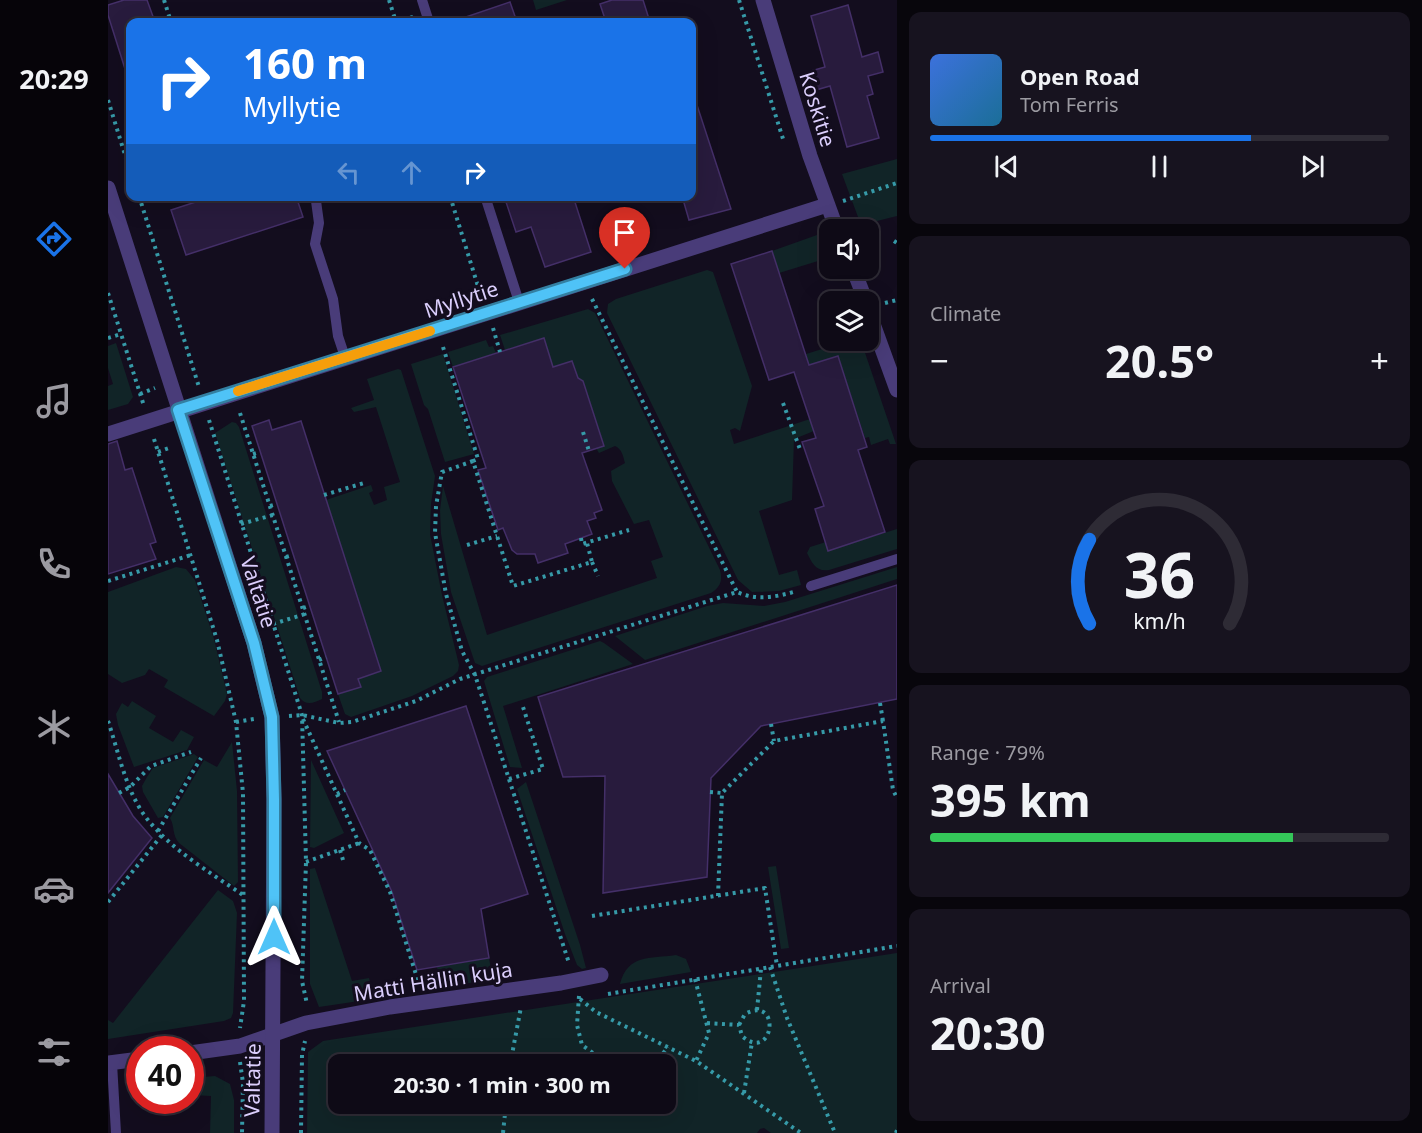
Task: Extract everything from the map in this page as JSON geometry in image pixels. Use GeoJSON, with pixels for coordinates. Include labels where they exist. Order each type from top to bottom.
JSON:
{"type":"FeatureCollection","features":[{"type":"Feature","properties":{"kind":"street","name":"Koskitie"},"geometry":{"type":"LineString","coordinates":[[763,0],[810,156],[833,219]]}},
{"type":"Feature","properties":{"kind":"street","name":"Valtatie"},"geometry":{"type":"LineString","coordinates":[[108,188],[254,643],[272,717],[274,799],[272,1133]]}},
{"type":"Feature","properties":{"kind":"street","name":"Myllytie"},"geometry":{"type":"LineString","coordinates":[[108,434],[827,205]]}},
{"type":"Feature","properties":{"kind":"street"},"geometry":{"type":"LineString","coordinates":[[879,340],[897,390]]}},
{"type":"Feature","properties":{"kind":"street","name":"Matti Hällin kuja"},"geometry":{"type":"LineString","coordinates":[[204,1051],[240,1046],[306,1023],[390,1006],[601,975]]}},
{"type":"Feature","properties":{"kind":"street"},"geometry":{"type":"LineString","coordinates":[[110,1063],[126,1061]]}},
{"type":"Feature","properties":{"kind":"lane"},"geometry":{"type":"LineString","coordinates":[[422,0],[428,18]]}},
{"type":"Feature","properties":{"kind":"lane"},"geometry":{"type":"LineString","coordinates":[[316,201],[319,223],[315,244],[333,299],[338,336],[345,357]]}},
{"type":"Feature","properties":{"kind":"lane"},"geometry":{"type":"LineString","coordinates":[[487,201],[519,302]]}},
{"type":"Feature","properties":{"kind":"lane"},"geometry":{"type":"LineString","coordinates":[[812,586],[897,559]]}},
{"type":"Feature","properties":{"kind":"lane"},"geometry":{"type":"LineString","coordinates":[[110,1063],[116,1133]]}},
{"type":"Feature","properties":{"kind":"path"},"geometry":{"type":"LineString","coordinates":[[164,0],[170,18]]}},
{"type":"Feature","properties":{"kind":"path"},"geometry":{"type":"LineString","coordinates":[[389,0],[395,18]]}},
{"type":"Feature","properties":{"kind":"path"},"geometry":{"type":"LineString","coordinates":[[739,0],[787,152]]}},
{"type":"Feature","properties":{"kind":"path"},"geometry":{"type":"LineString","coordinates":[[108,100],[126,158]]}},
{"type":"Feature","properties":{"kind":"path"},"geometry":{"type":"LineString","coordinates":[[827,205],[897,183]]}},
{"type":"Feature","properties":{"kind":"path"},"geometry":{"type":"LineString","coordinates":[[141,201],[196,377]]}},
{"type":"Feature","properties":{"kind":"path"},"geometry":{"type":"LineString","coordinates":[[452,201],[500,352]]}},
{"type":"Feature","properties":{"kind":"path"},"geometry":{"type":"LineString","coordinates":[[587,281],[592,298],[737,592],[747,597],[762,598],[782,596],[812,586]]}},
{"type":"Feature","properties":{"kind":"path"},"geometry":{"type":"LineString","coordinates":[[108,293],[140,394]]}},
{"type":"Feature","properties":{"kind":"path"},"geometry":{"type":"LineString","coordinates":[[884,303],[897,300]]}},
{"type":"Feature","properties":{"kind":"path"},"geometry":{"type":"LineString","coordinates":[[108,338],[121,334]]}},
{"type":"Feature","properties":{"kind":"path"},"geometry":{"type":"LineString","coordinates":[[443,347],[478,459],[442,472],[436,506],[435,533],[446,594],[462,651],[476,675],[576,980],[579,998],[578,1025],[582,1045],[594,1054]]}},
{"type":"Feature","properties":{"kind":"path"},"geometry":{"type":"LineString","coordinates":[[783,403],[801,452]]}},
{"type":"Feature","properties":{"kind":"path"},"geometry":{"type":"LineString","coordinates":[[240,413],[339,723]]}},
{"type":"Feature","properties":{"kind":"path"},"geometry":{"type":"LineString","coordinates":[[583,432],[590,452]]}},
{"type":"Feature","properties":{"kind":"path"},"geometry":{"type":"LineString","coordinates":[[158,452],[217,640],[236,722],[243,793],[244,1001],[240,1022],[240,1071],[243,1083],[242,1133]]}},
{"type":"Feature","properties":{"kind":"path"},"geometry":{"type":"LineString","coordinates":[[253,454],[260,452]]}},
{"type":"Feature","properties":{"kind":"path"},"geometry":{"type":"LineString","coordinates":[[473,461],[513,586],[592,562]]}},
{"type":"Feature","properties":{"kind":"path"},"geometry":{"type":"LineString","coordinates":[[324,495],[364,483]]}},
{"type":"Feature","properties":{"kind":"path"},"geometry":{"type":"LineString","coordinates":[[270,506],[277,504]]}},
{"type":"Feature","properties":{"kind":"path"},"geometry":{"type":"LineString","coordinates":[[241,524],[273,515]]}},
{"type":"Feature","properties":{"kind":"path"},"geometry":{"type":"LineString","coordinates":[[580,538],[582,544],[629,530]]}},
{"type":"Feature","properties":{"kind":"path"},"geometry":{"type":"LineString","coordinates":[[467,545],[497,536]]}},
{"type":"Feature","properties":{"kind":"path"},"geometry":{"type":"LineString","coordinates":[[587,543],[598,576]]}},
{"type":"Feature","properties":{"kind":"path"},"geometry":{"type":"LineString","coordinates":[[108,581],[191,555]]}},
{"type":"Feature","properties":{"kind":"path"},"geometry":{"type":"LineString","coordinates":[[286,557],[293,555]]}},
{"type":"Feature","properties":{"kind":"path"},"geometry":{"type":"LineString","coordinates":[[236,722],[302,715],[339,723],[352,722],[416,700],[460,679],[737,592]]}},
{"type":"Feature","properties":{"kind":"path"},"geometry":{"type":"LineString","coordinates":[[303,608],[309,606]]}},
{"type":"Feature","properties":{"kind":"path"},"geometry":{"type":"LineString","coordinates":[[273,624],[305,614]]}},
{"type":"Feature","properties":{"kind":"path"},"geometry":{"type":"LineString","coordinates":[[319,660],[326,657]]}},
{"type":"Feature","properties":{"kind":"path"},"geometry":{"type":"LineString","coordinates":[[880,703],[893,790],[897,798]]}},
{"type":"Feature","properties":{"kind":"path"},"geometry":{"type":"LineString","coordinates":[[509,778],[543,769],[523,707]]}},
{"type":"Feature","properties":{"kind":"path"},"geometry":{"type":"LineString","coordinates":[[302,715],[359,843],[370,850],[390,892],[425,1002]]}},
{"type":"Feature","properties":{"kind":"path"},"geometry":{"type":"LineString","coordinates":[[108,721],[130,787],[147,819],[198,865],[244,896]]}},
{"type":"Feature","properties":{"kind":"path"},"geometry":{"type":"LineString","coordinates":[[718,896],[722,793],[774,741],[883,721]]}},
{"type":"Feature","properties":{"kind":"path"},"geometry":{"type":"LineString","coordinates":[[771,724],[774,741]]}},
{"type":"Feature","properties":{"kind":"path"},"geometry":{"type":"LineString","coordinates":[[119,793],[130,787],[151,766],[190,752]]}},
{"type":"Feature","properties":{"kind":"path"},"geometry":{"type":"LineString","coordinates":[[108,902],[160,833],[201,758]]}},
{"type":"Feature","properties":{"kind":"path"},"geometry":{"type":"LineString","coordinates":[[338,794],[345,790]]}},
{"type":"Feature","properties":{"kind":"path"},"geometry":{"type":"LineString","coordinates":[[710,792],[722,793]]}},
{"type":"Feature","properties":{"kind":"path"},"geometry":{"type":"LineString","coordinates":[[306,862],[359,843]]}},
{"type":"Feature","properties":{"kind":"path"},"geometry":{"type":"LineString","coordinates":[[340,850],[343,860]]}},
{"type":"Feature","properties":{"kind":"path"},"geometry":{"type":"LineString","coordinates":[[130,865],[135,869]]}},
{"type":"Feature","properties":{"kind":"path"},"geometry":{"type":"LineString","coordinates":[[592,916],[765,888],[777,966]]}},
{"type":"Feature","properties":{"kind":"path"},"geometry":{"type":"LineString","coordinates":[[603,994],[897,946]]}},
{"type":"Feature","properties":{"kind":"path"},"geometry":{"type":"LineString","coordinates":[[770,967],[787,1018],[835,1133]]}},
{"type":"Feature","properties":{"kind":"path"},"geometry":{"type":"LineString","coordinates":[[757,1010],[761,969]]}},
{"type":"Feature","properties":{"kind":"path"},"geometry":{"type":"LineString","coordinates":[[695,979],[709,1034],[696,1061]]}},
{"type":"Feature","properties":{"kind":"path"},"geometry":{"type":"LineString","coordinates":[[579,998],[591,996]]}},
{"type":"Feature","properties":{"kind":"path"},"geometry":{"type":"LineString","coordinates":[[579,998],[596,1012],[696,1061],[801,1133]]}},
{"type":"Feature","properties":{"kind":"path"},"geometry":{"type":"LineString","coordinates":[[512,1054],[521,1006]]}},
{"type":"Feature","properties":{"kind":"path"},"geometry":{"type":"LineString","coordinates":[[757,1010],[765,1013],[770,1020],[771,1029],[768,1036],[761,1041],[752,1042],[742,1036],[739,1025],[745,1014],[757,1010]]}},
{"type":"Feature","properties":{"kind":"path"},"geometry":{"type":"LineString","coordinates":[[707,1023],[739,1025]]}},
{"type":"Feature","properties":{"kind":"path"},"geometry":{"type":"LineString","coordinates":[[744,1093],[752,1042]]}},
{"type":"Feature","properties":{"kind":"path"},"geometry":{"type":"LineString","coordinates":[[663,1054],[668,1047]]}},
{"type":"Feature","properties":{"kind":"path"},"geometry":{"type":"LineString","coordinates":[[502,1133],[505,1114]]}},
{"type":"Feature","properties":{"kind":"green space"},"geometry":{"type":"Polygon","coordinates":[[[533,0],[567,0],[536,10],[533,0]]]}},
{"type":"Feature","properties":{"kind":"green space"},"geometry":{"type":"Polygon","coordinates":[[[897,159],[897,216],[879,220],[859,219],[842,174],[897,159]]]}},
{"type":"Feature","properties":{"kind":"green space"},"geometry":{"type":"Polygon","coordinates":[[[817,235],[819,237],[819,264],[818,261],[779,273],[772,251],[817,235]]]}},
{"type":"Feature","properties":{"kind":"green space"},"geometry":{"type":"Polygon","coordinates":[[[707,270],[713,272],[752,386],[740,431],[735,428],[730,430],[734,444],[810,419],[814,431],[794,439],[792,500],[759,511],[779,575],[797,570],[801,585],[779,591],[752,592],[738,580],[607,313],[608,304],[616,299],[707,270]]]}},
{"type":"Feature","properties":{"kind":"green space"},"geometry":{"type":"Polygon","coordinates":[[[588,309],[595,313],[720,570],[720,583],[711,593],[482,666],[475,663],[451,592],[441,534],[440,510],[443,486],[487,635],[657,578],[651,561],[663,557],[649,520],[634,524],[612,481],[611,471],[625,463],[621,451],[615,446],[599,453],[596,448],[604,445],[583,381],[578,378],[572,361],[553,367],[544,338],[505,350],[500,335],[588,309]]]}},
{"type":"Feature","properties":{"kind":"green space"},"geometry":{"type":"Polygon","coordinates":[[[486,340],[489,347],[493,346],[496,353],[453,367],[448,352],[486,340]]]}},
{"type":"Feature","properties":{"kind":"green space"},"geometry":{"type":"Polygon","coordinates":[[[116,343],[133,397],[128,404],[108,410],[108,386],[113,384],[108,368],[108,346],[116,343]]]}},
{"type":"Feature","properties":{"kind":"green space"},"geometry":{"type":"Polygon","coordinates":[[[819,350],[864,351],[896,444],[890,444],[888,439],[871,445],[869,437],[865,438],[838,356],[809,365],[806,354],[819,350]]]}},
{"type":"Feature","properties":{"kind":"green space"},"geometry":{"type":"Polygon","coordinates":[[[443,354],[474,454],[445,462],[411,364],[443,354]]]}},
{"type":"Feature","properties":{"kind":"green space"},"geometry":{"type":"Polygon","coordinates":[[[401,370],[435,476],[430,534],[459,665],[458,671],[453,676],[412,696],[351,717],[345,714],[338,694],[361,687],[358,679],[381,671],[326,500],[371,485],[373,491],[369,493],[374,505],[387,500],[384,487],[400,482],[376,407],[354,412],[351,408],[374,400],[367,379],[401,370]]]}},
{"type":"Feature","properties":{"kind":"green space"},"geometry":{"type":"Polygon","coordinates":[[[232,422],[239,427],[322,692],[322,699],[313,703],[307,703],[300,698],[215,433],[232,422]]]}},
{"type":"Feature","properties":{"kind":"green space"},"geometry":{"type":"Polygon","coordinates":[[[897,529],[897,549],[829,570],[818,568],[807,553],[810,547],[826,542],[829,550],[897,529]]]}},
{"type":"Feature","properties":{"kind":"green space"},"geometry":{"type":"Polygon","coordinates":[[[176,567],[186,569],[195,580],[214,639],[227,694],[225,701],[214,716],[164,687],[168,680],[149,669],[145,675],[122,683],[108,674],[108,592],[176,567]]]}},
{"type":"Feature","properties":{"kind":"green space"},"geometry":{"type":"Polygon","coordinates":[[[897,567],[897,579],[645,660],[615,636],[707,606],[723,603],[764,606],[785,602],[897,567]]]}},
{"type":"Feature","properties":{"kind":"green space"},"geometry":{"type":"Polygon","coordinates":[[[600,641],[633,664],[503,706],[522,768],[510,767],[484,681],[487,677],[600,641]]]}},
{"type":"Feature","properties":{"kind":"green space"},"geometry":{"type":"Polygon","coordinates":[[[132,701],[156,716],[149,728],[173,742],[181,730],[194,737],[187,750],[134,767],[116,714],[122,703],[128,707],[132,701]]]}},
{"type":"Feature","properties":{"kind":"green space"},"geometry":{"type":"Polygon","coordinates":[[[232,742],[237,791],[238,882],[234,886],[179,843],[170,818],[204,760],[217,767],[232,742]]]}},
{"type":"Feature","properties":{"kind":"green space"},"geometry":{"type":"Polygon","coordinates":[[[194,754],[198,757],[163,817],[158,818],[143,792],[142,786],[147,777],[153,768],[194,754]]]}},
{"type":"Feature","properties":{"kind":"green space"},"geometry":{"type":"Polygon","coordinates":[[[311,760],[344,833],[314,848],[310,847],[311,760]]]}},
{"type":"Feature","properties":{"kind":"green space"},"geometry":{"type":"Polygon","coordinates":[[[526,782],[586,968],[582,969],[577,965],[565,934],[517,789],[526,782]]]}},
{"type":"Feature","properties":{"kind":"green space"},"geometry":{"type":"Polygon","coordinates":[[[776,866],[789,948],[781,949],[768,867],[776,866]]]}},
{"type":"Feature","properties":{"kind":"green space"},"geometry":{"type":"Polygon","coordinates":[[[315,868],[352,981],[369,978],[372,990],[366,1000],[319,1007],[310,984],[310,869],[315,868]]]}},
{"type":"Feature","properties":{"kind":"green space"},"geometry":{"type":"Polygon","coordinates":[[[218,890],[233,901],[237,913],[231,1018],[108,1039],[108,1020],[113,1023],[218,890]]]}},
{"type":"Feature","properties":{"kind":"green space"},"geometry":{"type":"Polygon","coordinates":[[[897,953],[897,1133],[771,1133],[764,1128],[757,1133],[307,1133],[308,1052],[323,1041],[897,953]]]}},
{"type":"Feature","properties":{"kind":"green space"},"geometry":{"type":"Polygon","coordinates":[[[676,955],[686,959],[691,972],[620,984],[628,967],[634,963],[649,958],[676,955]]]}},
{"type":"Feature","properties":{"kind":"green space"},"geometry":{"type":"Polygon","coordinates":[[[489,958],[492,975],[490,980],[442,987],[437,967],[489,958]]]}},
{"type":"Feature","properties":{"kind":"green space"},"geometry":{"type":"Polygon","coordinates":[[[215,1076],[230,1084],[234,1100],[234,1133],[210,1133],[211,1096],[204,1096],[204,1077],[215,1076]]]}},
{"type":"Feature","properties":{"kind":"building"},"geometry":{"type":"Polygon","coordinates":[[[124,0],[147,0],[154,18],[126,18],[126,72],[108,15],[108,5],[124,0]]]}},
{"type":"Feature","properties":{"kind":"building"},"geometry":{"type":"Polygon","coordinates":[[[612,0],[643,0],[649,18],[605,18],[600,4],[612,0]]]}},
{"type":"Feature","properties":{"kind":"building"},"geometry":{"type":"Polygon","coordinates":[[[510,2],[516,18],[463,18],[510,2]]]}},
{"type":"Feature","properties":{"kind":"building"},"geometry":{"type":"Polygon","coordinates":[[[848,5],[862,57],[878,52],[883,72],[868,76],[873,94],[867,96],[879,138],[847,147],[830,86],[816,90],[811,71],[825,67],[811,16],[848,5]]]}},
{"type":"Feature","properties":{"kind":"building"},"geometry":{"type":"Polygon","coordinates":[[[696,102],[731,209],[689,220],[683,201],[696,201],[696,102]]]}},
{"type":"Feature","properties":{"kind":"building"},"geometry":{"type":"Polygon","coordinates":[[[199,201],[298,201],[303,217],[186,255],[171,210],[199,201]]]}},
{"type":"Feature","properties":{"kind":"building"},"geometry":{"type":"Polygon","coordinates":[[[506,201],[575,201],[591,252],[545,267],[531,227],[516,232],[506,201]]]}},
{"type":"Feature","properties":{"kind":"building"},"geometry":{"type":"Polygon","coordinates":[[[772,251],[809,365],[838,356],[867,447],[858,450],[885,532],[828,551],[815,509],[824,506],[802,442],[816,438],[794,372],[769,380],[731,264],[772,251]]]}},
{"type":"Feature","properties":{"kind":"building"},"geometry":{"type":"Polygon","coordinates":[[[544,338],[553,367],[572,361],[578,378],[583,381],[604,446],[582,453],[602,510],[594,513],[596,518],[587,521],[592,534],[565,544],[568,553],[538,563],[535,554],[517,554],[512,550],[503,528],[498,530],[478,470],[486,468],[453,367],[544,338]]]}},
{"type":"Feature","properties":{"kind":"building"},"geometry":{"type":"Polygon","coordinates":[[[269,420],[272,430],[301,421],[381,671],[358,679],[361,687],[338,694],[252,426],[269,420]]]}},
{"type":"Feature","properties":{"kind":"building"},"geometry":{"type":"Polygon","coordinates":[[[117,441],[125,470],[132,468],[156,542],[150,544],[156,559],[108,574],[108,444],[117,441]]]}},
{"type":"Feature","properties":{"kind":"building"},"geometry":{"type":"Polygon","coordinates":[[[897,585],[897,699],[761,726],[711,778],[707,877],[603,893],[605,776],[563,777],[538,697],[897,585]]]}},
{"type":"Feature","properties":{"kind":"building"},"geometry":{"type":"Polygon","coordinates":[[[466,706],[528,894],[481,909],[489,958],[417,970],[392,892],[327,751],[466,706]]]}},
{"type":"Feature","properties":{"kind":"building"},"geometry":{"type":"Polygon","coordinates":[[[108,774],[133,816],[152,838],[108,893],[108,774]]]}},
{"type":"Feature","properties":{"kind":"slow traffic"},"geometry":{"type":"LineString","coordinates":[[238,391],[430,331]]}},
{"type":"Feature","properties":{"kind":"route"},"geometry":{"type":"LineString","coordinates":[[274,937],[272,717],[254,643],[178,410],[625,269]]}}]}
